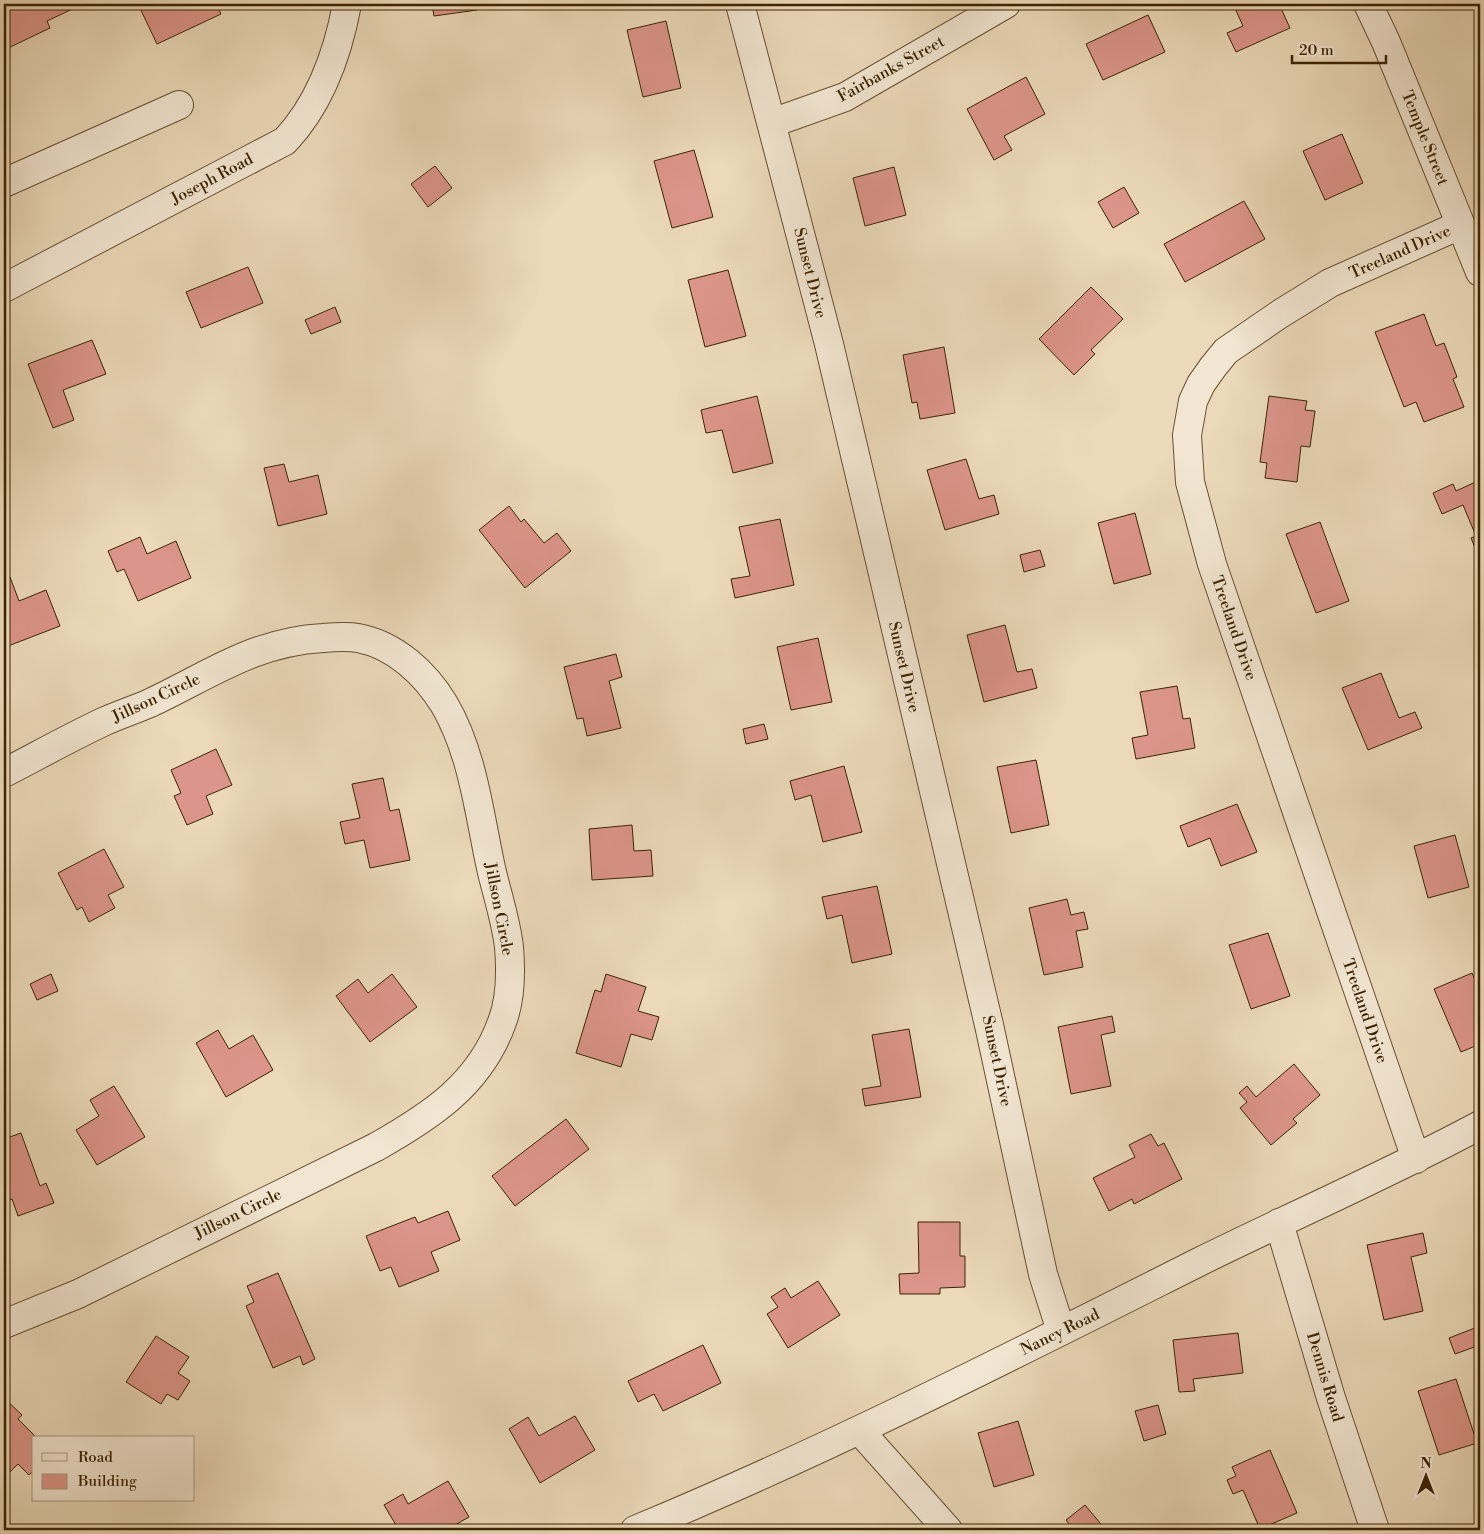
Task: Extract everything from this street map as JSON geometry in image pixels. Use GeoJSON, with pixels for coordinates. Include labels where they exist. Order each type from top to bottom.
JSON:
{"type":"FeatureCollection","features":[{"type":"Feature","properties":{"kind":"street","name":"Joseph Road"},"geometry":{"type":"LineString","coordinates":[[4,288],[285,141],[301,124],[316,98],[341,38],[347,4]]}},
{"type":"Feature","properties":{"kind":"street","name":"Sunset Drive"},"geometry":{"type":"LineString","coordinates":[[740,4],[829,344],[989,1025],[1043,1274],[1061,1331]]}},
{"type":"Feature","properties":{"kind":"street","name":"Fairbanks Street"},"geometry":{"type":"LineString","coordinates":[[772,123],[845,97],[1006,4]]}},
{"type":"Feature","properties":{"kind":"street","name":"Temple Street"},"geometry":{"type":"LineString","coordinates":[[1368,4],[1386,42],[1480,272]]}},
{"type":"Feature","properties":{"kind":"street"},"geometry":{"type":"LineString","coordinates":[[4,183],[179,105]]}},
{"type":"Feature","properties":{"kind":"street","name":"Treeland Drive"},"geometry":{"type":"LineString","coordinates":[[1416,1159],[1212,564],[1190,482],[1187,435],[1188,418],[1201,384],[1226,351],[1330,283],[1460,225]]}},
{"type":"Feature","properties":{"kind":"street","name":"Jillson Circle"},"geometry":{"type":"LineString","coordinates":[[4,773],[104,722],[149,704],[255,650],[307,639],[335,637],[358,638],[375,644],[411,664],[429,683],[444,704],[464,743],[508,945],[510,984],[503,1020],[488,1053],[466,1083],[422,1121],[376,1147],[78,1294],[4,1324]]}},
{"type":"Feature","properties":{"kind":"street","name":"Nancy Road"},"geometry":{"type":"LineString","coordinates":[[635,1530],[860,1431],[1279,1223],[1416,1159],[1480,1125]]}},
{"type":"Feature","properties":{"kind":"street","name":"Dennis Road"},"geometry":{"type":"LineString","coordinates":[[1279,1223],[1331,1398],[1375,1530]]}},
{"type":"Feature","properties":{"kind":"street"},"geometry":{"type":"LineString","coordinates":[[860,1431],[948,1530]]}},
{"type":"Feature","properties":{"kind":"building"},"geometry":{"type":"Polygon","coordinates":[[[4,4],[83,4],[47,21],[50,28],[4,50],[4,4]]]}},
{"type":"Feature","properties":{"kind":"building"},"geometry":{"type":"Polygon","coordinates":[[[138,4],[216,4],[221,14],[157,44],[138,4]]]}},
{"type":"Feature","properties":{"kind":"building"},"geometry":{"type":"Polygon","coordinates":[[[432,4],[476,4],[477,10],[434,16],[432,4]]]}},
{"type":"Feature","properties":{"kind":"building"},"geometry":{"type":"Polygon","coordinates":[[[1233,4],[1279,4],[1290,28],[1236,52],[1227,33],[1243,26],[1233,4]]]}},
{"type":"Feature","properties":{"kind":"building"},"geometry":{"type":"Polygon","coordinates":[[[1148,15],[1165,52],[1103,80],[1086,44],[1148,15]]]}},
{"type":"Feature","properties":{"kind":"building"},"geometry":{"type":"Polygon","coordinates":[[[666,21],[681,88],[643,97],[627,30],[666,21]]]}},
{"type":"Feature","properties":{"kind":"building"},"geometry":{"type":"Polygon","coordinates":[[[1026,77],[1045,114],[1004,136],[1012,150],[994,160],[967,109],[1026,77]]]}},
{"type":"Feature","properties":{"kind":"building"},"geometry":{"type":"Polygon","coordinates":[[[1342,134],[1363,183],[1325,200],[1303,151],[1342,134]]]}},
{"type":"Feature","properties":{"kind":"building"},"geometry":{"type":"Polygon","coordinates":[[[694,150],[713,217],[672,228],[654,161],[694,150]]]}},
{"type":"Feature","properties":{"kind":"building"},"geometry":{"type":"Polygon","coordinates":[[[435,166],[452,188],[428,207],[411,184],[435,166]]]}},
{"type":"Feature","properties":{"kind":"building"},"geometry":{"type":"Polygon","coordinates":[[[894,167],[906,215],[865,226],[853,178],[894,167]]]}},
{"type":"Feature","properties":{"kind":"building"},"geometry":{"type":"Polygon","coordinates":[[[1124,187],[1139,213],[1113,228],[1098,202],[1124,187]]]}},
{"type":"Feature","properties":{"kind":"building"},"geometry":{"type":"Polygon","coordinates":[[[1244,201],[1265,239],[1185,282],[1164,244],[1244,201]]]}},
{"type":"Feature","properties":{"kind":"building"},"geometry":{"type":"Polygon","coordinates":[[[248,267],[263,303],[201,328],[186,292],[248,267]]]}},
{"type":"Feature","properties":{"kind":"building"},"geometry":{"type":"Polygon","coordinates":[[[728,270],[746,336],[705,347],[688,280],[728,270]]]}},
{"type":"Feature","properties":{"kind":"building"},"geometry":{"type":"Polygon","coordinates":[[[1091,287],[1123,319],[1091,350],[1095,354],[1074,375],[1039,339],[1091,287]]]}},
{"type":"Feature","properties":{"kind":"building"},"geometry":{"type":"Polygon","coordinates":[[[335,307],[341,322],[311,334],[305,320],[335,307]]]}},
{"type":"Feature","properties":{"kind":"building"},"geometry":{"type":"Polygon","coordinates":[[[1424,314],[1436,346],[1444,343],[1457,377],[1453,379],[1464,407],[1424,422],[1416,402],[1404,407],[1375,332],[1424,314]]]}},
{"type":"Feature","properties":{"kind":"building"},"geometry":{"type":"Polygon","coordinates":[[[92,340],[106,374],[63,390],[74,420],[53,428],[28,364],[92,340]]]}},
{"type":"Feature","properties":{"kind":"building"},"geometry":{"type":"Polygon","coordinates":[[[944,347],[955,413],[920,419],[917,402],[912,403],[903,355],[944,347]]]}},
{"type":"Feature","properties":{"kind":"building"},"geometry":{"type":"Polygon","coordinates":[[[757,396],[773,463],[733,473],[722,430],[706,433],[701,410],[757,396]]]}},
{"type":"Feature","properties":{"kind":"building"},"geometry":{"type":"Polygon","coordinates":[[[1269,396],[1307,401],[1305,410],[1315,411],[1310,447],[1301,446],[1297,482],[1265,478],[1267,463],[1260,462],[1269,396]]]}},
{"type":"Feature","properties":{"kind":"building"},"geometry":{"type":"Polygon","coordinates":[[[966,459],[979,499],[994,495],[999,514],[945,530],[927,470],[966,459]]]}},
{"type":"Feature","properties":{"kind":"building"},"geometry":{"type":"Polygon","coordinates":[[[284,464],[289,482],[318,475],[327,514],[278,526],[264,468],[284,464]]]}},
{"type":"Feature","properties":{"kind":"building"},"geometry":{"type":"Polygon","coordinates":[[[1480,480],[1480,560],[1471,538],[1476,536],[1463,505],[1442,514],[1433,493],[1453,484],[1456,491],[1480,480]]]}},
{"type":"Feature","properties":{"kind":"building"},"geometry":{"type":"Polygon","coordinates":[[[509,506],[521,522],[524,519],[544,543],[557,533],[571,551],[525,588],[479,530],[509,506]]]}},
{"type":"Feature","properties":{"kind":"building"},"geometry":{"type":"Polygon","coordinates":[[[1135,513],[1151,574],[1114,584],[1098,523],[1135,513]]]}},
{"type":"Feature","properties":{"kind":"building"},"geometry":{"type":"Polygon","coordinates":[[[780,519],[794,585],[735,598],[731,579],[750,576],[739,527],[780,519]]]}},
{"type":"Feature","properties":{"kind":"building"},"geometry":{"type":"Polygon","coordinates":[[[1320,522],[1349,601],[1316,613],[1286,534],[1320,522]]]}},
{"type":"Feature","properties":{"kind":"building"},"geometry":{"type":"Polygon","coordinates":[[[140,537],[147,554],[176,541],[191,578],[138,601],[124,569],[117,572],[108,551],[140,537]]]}},
{"type":"Feature","properties":{"kind":"building"},"geometry":{"type":"Polygon","coordinates":[[[1040,550],[1045,566],[1024,572],[1020,555],[1040,550]]]}},
{"type":"Feature","properties":{"kind":"building"},"geometry":{"type":"Polygon","coordinates":[[[10,577],[19,601],[46,590],[60,626],[8,646],[4,636],[4,579],[10,577]]]}},
{"type":"Feature","properties":{"kind":"building"},"geometry":{"type":"Polygon","coordinates":[[[1005,625],[1017,672],[1032,669],[1037,688],[984,702],[967,635],[1005,625]]]}},
{"type":"Feature","properties":{"kind":"building"},"geometry":{"type":"Polygon","coordinates":[[[818,638],[832,702],[791,710],[777,647],[818,638]]]}},
{"type":"Feature","properties":{"kind":"building"},"geometry":{"type":"Polygon","coordinates":[[[616,654],[622,677],[609,681],[621,728],[587,736],[583,718],[577,719],[564,667],[616,654]]]}},
{"type":"Feature","properties":{"kind":"building"},"geometry":{"type":"Polygon","coordinates":[[[1381,673],[1399,718],[1415,712],[1422,728],[1368,750],[1342,688],[1381,673]]]}},
{"type":"Feature","properties":{"kind":"building"},"geometry":{"type":"Polygon","coordinates":[[[1177,686],[1183,719],[1190,718],[1195,748],[1136,759],[1132,738],[1148,735],[1140,692],[1177,686]]]}},
{"type":"Feature","properties":{"kind":"building"},"geometry":{"type":"Polygon","coordinates":[[[764,724],[768,739],[746,744],[743,729],[764,724]]]}},
{"type":"Feature","properties":{"kind":"building"},"geometry":{"type":"Polygon","coordinates":[[[216,749],[232,785],[206,796],[213,814],[187,825],[174,796],[181,793],[171,770],[216,749]]]}},
{"type":"Feature","properties":{"kind":"building"},"geometry":{"type":"Polygon","coordinates":[[[1036,760],[1049,825],[1011,833],[997,767],[1036,760]]]}},
{"type":"Feature","properties":{"kind":"building"},"geometry":{"type":"Polygon","coordinates":[[[844,766],[862,832],[823,842],[811,795],[795,800],[790,781],[844,766]]]}},
{"type":"Feature","properties":{"kind":"building"},"geometry":{"type":"Polygon","coordinates":[[[383,778],[390,811],[399,809],[410,860],[370,868],[364,840],[345,844],[340,822],[360,818],[352,784],[383,778]]]}},
{"type":"Feature","properties":{"kind":"building"},"geometry":{"type":"Polygon","coordinates":[[[1237,804],[1257,852],[1221,866],[1210,838],[1188,847],[1180,826],[1237,804]]]}},
{"type":"Feature","properties":{"kind":"building"},"geometry":{"type":"Polygon","coordinates":[[[632,825],[634,851],[651,850],[653,876],[592,880],[589,829],[632,825]]]}},
{"type":"Feature","properties":{"kind":"building"},"geometry":{"type":"Polygon","coordinates":[[[1455,835],[1469,887],[1428,898],[1414,846],[1455,835]]]}},
{"type":"Feature","properties":{"kind":"building"},"geometry":{"type":"Polygon","coordinates":[[[104,849],[124,887],[108,895],[115,908],[89,922],[82,907],[77,910],[58,873],[104,849]]]}},
{"type":"Feature","properties":{"kind":"building"},"geometry":{"type":"Polygon","coordinates":[[[877,886],[892,954],[852,963],[842,915],[827,919],[822,897],[877,886]]]}},
{"type":"Feature","properties":{"kind":"building"},"geometry":{"type":"Polygon","coordinates":[[[1067,899],[1071,915],[1084,912],[1088,929],[1076,931],[1083,967],[1044,975],[1029,908],[1067,899]]]}},
{"type":"Feature","properties":{"kind":"building"},"geometry":{"type":"Polygon","coordinates":[[[1268,933],[1290,996],[1251,1009],[1229,945],[1268,933]]]}},
{"type":"Feature","properties":{"kind":"building"},"geometry":{"type":"Polygon","coordinates":[[[1472,973],[1480,991],[1480,1044],[1461,1052],[1434,989],[1472,973]]]}},
{"type":"Feature","properties":{"kind":"building"},"geometry":{"type":"Polygon","coordinates":[[[51,974],[58,991],[37,1000],[30,984],[51,974]]]}},
{"type":"Feature","properties":{"kind":"building"},"geometry":{"type":"Polygon","coordinates":[[[392,974],[417,1007],[370,1042],[336,996],[358,979],[368,993],[392,974]]]}},
{"type":"Feature","properties":{"kind":"building"},"geometry":{"type":"Polygon","coordinates":[[[606,974],[646,987],[638,1011],[659,1017],[652,1040],[631,1034],[621,1067],[576,1053],[595,990],[601,992],[606,974]]]}},
{"type":"Feature","properties":{"kind":"building"},"geometry":{"type":"Polygon","coordinates":[[[1112,1016],[1115,1032],[1101,1035],[1111,1086],[1071,1094],[1058,1027],[1112,1016]]]}},
{"type":"Feature","properties":{"kind":"building"},"geometry":{"type":"Polygon","coordinates":[[[909,1029],[921,1097],[865,1106],[862,1089],[881,1086],[872,1035],[909,1029]]]}},
{"type":"Feature","properties":{"kind":"building"},"geometry":{"type":"Polygon","coordinates":[[[218,1030],[229,1049],[253,1035],[273,1070],[226,1097],[196,1043],[218,1030]]]}},
{"type":"Feature","properties":{"kind":"building"},"geometry":{"type":"Polygon","coordinates":[[[1294,1064],[1320,1095],[1293,1119],[1297,1123],[1271,1145],[1240,1108],[1247,1102],[1239,1093],[1247,1086],[1256,1097],[1294,1064]]]}},
{"type":"Feature","properties":{"kind":"building"},"geometry":{"type":"Polygon","coordinates":[[[114,1086],[145,1137],[97,1165],[76,1130],[99,1116],[90,1100],[114,1086]]]}},
{"type":"Feature","properties":{"kind":"building"},"geometry":{"type":"Polygon","coordinates":[[[566,1119],[589,1149],[515,1206],[492,1176],[566,1119]]]}},
{"type":"Feature","properties":{"kind":"building"},"geometry":{"type":"Polygon","coordinates":[[[21,1133],[40,1186],[46,1183],[54,1203],[18,1216],[12,1199],[4,1202],[4,1139],[21,1133]]]}},
{"type":"Feature","properties":{"kind":"building"},"geometry":{"type":"Polygon","coordinates":[[[1151,1134],[1158,1146],[1164,1143],[1182,1179],[1134,1204],[1132,1199],[1109,1211],[1093,1178],[1135,1157],[1129,1145],[1151,1134]]]}},
{"type":"Feature","properties":{"kind":"building"},"geometry":{"type":"Polygon","coordinates":[[[448,1211],[460,1240],[431,1252],[439,1271],[399,1287],[391,1267],[380,1271],[366,1236],[415,1217],[418,1223],[448,1211]]]}},
{"type":"Feature","properties":{"kind":"building"},"geometry":{"type":"Polygon","coordinates":[[[918,1222],[960,1222],[960,1256],[965,1256],[965,1287],[940,1288],[940,1294],[900,1294],[899,1274],[919,1273],[918,1222]]]}},
{"type":"Feature","properties":{"kind":"building"},"geometry":{"type":"Polygon","coordinates":[[[1423,1233],[1427,1253],[1411,1257],[1423,1311],[1384,1320],[1367,1245],[1423,1233]]]}},
{"type":"Feature","properties":{"kind":"building"},"geometry":{"type":"Polygon","coordinates":[[[278,1273],[315,1359],[303,1365],[300,1356],[273,1368],[246,1306],[254,1302],[247,1286],[278,1273]]]}},
{"type":"Feature","properties":{"kind":"building"},"geometry":{"type":"Polygon","coordinates":[[[818,1281],[840,1315],[788,1348],[767,1314],[778,1307],[771,1297],[785,1288],[791,1298],[818,1281]]]}},
{"type":"Feature","properties":{"kind":"building"},"geometry":{"type":"Polygon","coordinates":[[[1475,1328],[1480,1345],[1455,1354],[1449,1338],[1475,1328]]]}},
{"type":"Feature","properties":{"kind":"building"},"geometry":{"type":"Polygon","coordinates":[[[1238,1333],[1243,1373],[1193,1379],[1195,1391],[1179,1392],[1173,1340],[1238,1333]]]}},
{"type":"Feature","properties":{"kind":"building"},"geometry":{"type":"Polygon","coordinates":[[[156,1336],[189,1357],[178,1373],[190,1381],[178,1400],[167,1394],[161,1404],[126,1382],[156,1336]]]}},
{"type":"Feature","properties":{"kind":"building"},"geometry":{"type":"Polygon","coordinates":[[[703,1345],[721,1383],[663,1411],[654,1394],[638,1402],[628,1381],[703,1345]]]}},
{"type":"Feature","properties":{"kind":"building"},"geometry":{"type":"Polygon","coordinates":[[[1456,1379],[1477,1443],[1439,1455],[1418,1391],[1456,1379]]]}},
{"type":"Feature","properties":{"kind":"building"},"geometry":{"type":"Polygon","coordinates":[[[4,1398],[22,1415],[18,1419],[35,1436],[32,1436],[32,1472],[29,1475],[18,1464],[10,1472],[4,1466],[4,1398]]]}},
{"type":"Feature","properties":{"kind":"building"},"geometry":{"type":"Polygon","coordinates":[[[1158,1405],[1166,1434],[1144,1441],[1135,1411],[1158,1405]]]}},
{"type":"Feature","properties":{"kind":"building"},"geometry":{"type":"Polygon","coordinates":[[[575,1416],[595,1450],[540,1483],[509,1429],[528,1417],[539,1436],[575,1416]]]}},
{"type":"Feature","properties":{"kind":"building"},"geometry":{"type":"Polygon","coordinates":[[[1018,1421],[1034,1475],[994,1487],[978,1433],[1018,1421]]]}},
{"type":"Feature","properties":{"kind":"building"},"geometry":{"type":"Polygon","coordinates":[[[1270,1450],[1297,1513],[1260,1529],[1243,1490],[1233,1494],[1227,1480],[1236,1476],[1232,1467],[1270,1450]]]}},
{"type":"Feature","properties":{"kind":"building"},"geometry":{"type":"Polygon","coordinates":[[[448,1481],[469,1517],[446,1530],[399,1530],[384,1505],[403,1494],[408,1504],[448,1481]]]}},
{"type":"Feature","properties":{"kind":"building"},"geometry":{"type":"Polygon","coordinates":[[[1085,1505],[1106,1530],[1074,1530],[1066,1520],[1085,1505]]]}}]}
